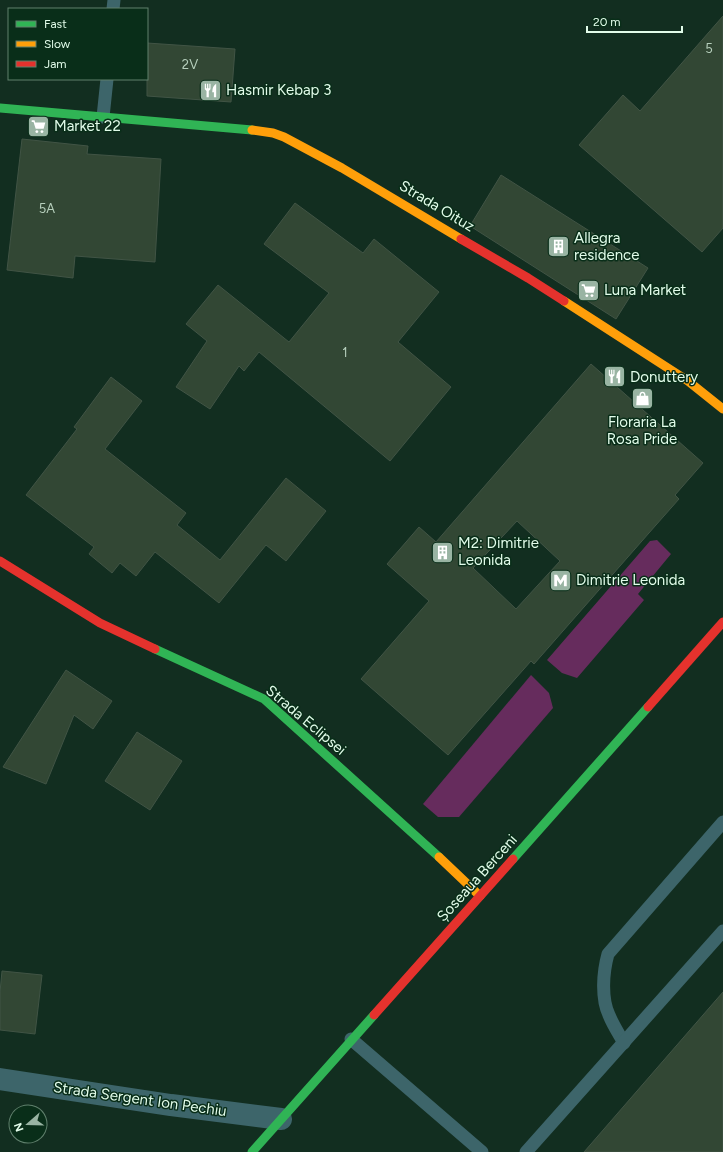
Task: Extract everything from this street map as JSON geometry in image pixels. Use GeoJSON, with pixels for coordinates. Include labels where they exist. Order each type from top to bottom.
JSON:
{"type":"FeatureCollection","features":[{"type":"Feature","properties":{"kind":"street","name":"Strada Oituz"},"geometry":{"type":"LineString","coordinates":[[0,108],[259,131],[273,133],[284,137],[342,168],[528,278],[688,381],[723,409]]}},
{"type":"Feature","properties":{"kind":"street","name":"Strada Eclipsei"},"geometry":{"type":"LineString","coordinates":[[0,561],[100,623],[264,699],[480,896]]}},
{"type":"Feature","properties":{"kind":"street","name":"Șoseaua Berceni"},"geometry":{"type":"LineString","coordinates":[[252,1152],[723,622]]}},
{"type":"Feature","properties":{"kind":"street","name":"Strada Sergent Ion Pechiu"},"geometry":{"type":"LineString","coordinates":[[0,1079],[171,1105],[281,1119]]}},
{"type":"Feature","properties":{"kind":"lane"},"geometry":{"type":"LineString","coordinates":[[103,117],[107,80]]}},
{"type":"Feature","properties":{"kind":"lane"},"geometry":{"type":"LineString","coordinates":[[624,1043],[608,1014],[604,990],[604,969],[608,954],[723,822]]}},
{"type":"Feature","properties":{"kind":"lane"},"geometry":{"type":"LineString","coordinates":[[526,1152],[723,931]]}},
{"type":"Feature","properties":{"kind":"lane"},"geometry":{"type":"LineString","coordinates":[[352,1039],[482,1152]]}},
{"type":"Feature","properties":{"kind":"shaded area"},"geometry":{"type":"Polygon","coordinates":[[[657,540],[671,554],[638,594],[644,600],[577,678],[562,673],[547,660],[650,541],[657,540]]]}},
{"type":"Feature","properties":{"kind":"shaded area"},"geometry":{"type":"Polygon","coordinates":[[[531,675],[549,693],[553,708],[459,817],[438,817],[423,804],[531,675]]]}},
{"type":"Feature","properties":{"kind":"building"},"geometry":{"type":"Polygon","coordinates":[[[723,16],[723,228],[702,252],[579,145],[623,95],[640,111],[723,16]]]}},
{"type":"Feature","properties":{"kind":"building"},"geometry":{"type":"Polygon","coordinates":[[[148,43],[235,49],[231,102],[147,96],[148,43]]]}},
{"type":"Feature","properties":{"kind":"building"},"geometry":{"type":"Polygon","coordinates":[[[22,139],[88,146],[87,154],[161,159],[155,262],[75,256],[73,278],[7,270],[22,139]]]}},
{"type":"Feature","properties":{"kind":"building","name":"Allegra residence"},"geometry":{"type":"Polygon","coordinates":[[[501,175],[648,268],[616,319],[470,226],[501,175]]]}},
{"type":"Feature","properties":{"kind":"building"},"geometry":{"type":"Polygon","coordinates":[[[295,203],[363,253],[374,239],[439,292],[398,342],[451,387],[390,461],[259,352],[244,371],[239,366],[210,409],[176,387],[207,341],[186,324],[218,285],[289,342],[329,293],[264,244],[295,203]]]}},
{"type":"Feature","properties":{"kind":"building","name":"M2: Dimitrie Leonida"},"geometry":{"type":"Polygon","coordinates":[[[591,364],[703,463],[675,495],[679,499],[534,664],[531,661],[448,755],[361,679],[429,601],[387,564],[419,527],[436,542],[591,364]],[[517,521],[473,568],[516,609],[560,561],[517,521]]]}},
{"type":"Feature","properties":{"kind":"building"},"geometry":{"type":"Polygon","coordinates":[[[111,377],[142,401],[105,449],[186,513],[177,525],[220,560],[286,478],[326,511],[286,561],[266,545],[219,603],[155,552],[136,576],[120,563],[112,573],[89,554],[94,547],[26,495],[77,429],[74,427],[111,377]]]}},
{"type":"Feature","properties":{"kind":"building"},"geometry":{"type":"Polygon","coordinates":[[[66,670],[112,701],[93,729],[74,715],[46,784],[3,767],[66,670]]]}},
{"type":"Feature","properties":{"kind":"building"},"geometry":{"type":"Polygon","coordinates":[[[137,732],[182,761],[150,810],[105,781],[137,732]]]}},
{"type":"Feature","properties":{"kind":"building"},"geometry":{"type":"Polygon","coordinates":[[[2,971],[42,975],[35,1034],[0,1030],[0,992],[2,971]]]}},
{"type":"Feature","properties":{"kind":"building"},"geometry":{"type":"Polygon","coordinates":[[[723,992],[723,1152],[584,1152],[723,992]]]}},
{"type":"Feature","properties":{"kind":"traffic: fast"},"geometry":{"type":"LineString","coordinates":[[0,108],[252,130]]}},
{"type":"Feature","properties":{"kind":"traffic: fast"},"geometry":{"type":"LineString","coordinates":[[155,649],[264,699],[439,857]]}},
{"type":"Feature","properties":{"kind":"traffic: fast"},"geometry":{"type":"LineString","coordinates":[[513,859],[648,707]]}},
{"type":"Feature","properties":{"kind":"traffic: fast"},"geometry":{"type":"LineString","coordinates":[[252,1152],[374,1015]]}},
{"type":"Feature","properties":{"kind":"traffic: slow"},"geometry":{"type":"LineString","coordinates":[[252,130],[273,133],[284,137],[342,168],[461,239]]}},
{"type":"Feature","properties":{"kind":"traffic: slow"},"geometry":{"type":"LineString","coordinates":[[564,301],[688,381],[723,409]]}},
{"type":"Feature","properties":{"kind":"traffic: slow"},"geometry":{"type":"LineString","coordinates":[[439,857],[480,896]]}},
{"type":"Feature","properties":{"kind":"traffic: jam"},"geometry":{"type":"LineString","coordinates":[[461,239],[564,301]]}},
{"type":"Feature","properties":{"kind":"traffic: jam"},"geometry":{"type":"LineString","coordinates":[[0,561],[100,623],[155,649]]}},
{"type":"Feature","properties":{"kind":"traffic: jam"},"geometry":{"type":"LineString","coordinates":[[648,707],[723,622]]}},
{"type":"Feature","properties":{"kind":"traffic: jam"},"geometry":{"type":"LineString","coordinates":[[374,1015],[513,859]]}},
{"type":"Feature","properties":{"kind":"place","name":"Hasmir Kebap 3"},"geometry":{"type":"Point","coordinates":[211,90]}},
{"type":"Feature","properties":{"kind":"place","name":"Market 22"},"geometry":{"type":"Point","coordinates":[38,126]}},
{"type":"Feature","properties":{"kind":"place","name":"Allegra residence"},"geometry":{"type":"Point","coordinates":[559,247]}},
{"type":"Feature","properties":{"kind":"place","name":"Luna Market"},"geometry":{"type":"Point","coordinates":[589,290]}},
{"type":"Feature","properties":{"kind":"place","name":"Donuttery"},"geometry":{"type":"Point","coordinates":[614,377]}},
{"type":"Feature","properties":{"kind":"place","name":"Floraria La Rosa Pride"},"geometry":{"type":"Point","coordinates":[642,399]}},
{"type":"Feature","properties":{"kind":"place","name":"M2: Dimitrie Leonida"},"geometry":{"type":"Point","coordinates":[443,552]}},
{"type":"Feature","properties":{"kind":"place","name":"Dimitrie Leonida"},"geometry":{"type":"Point","coordinates":[561,580]}}]}
